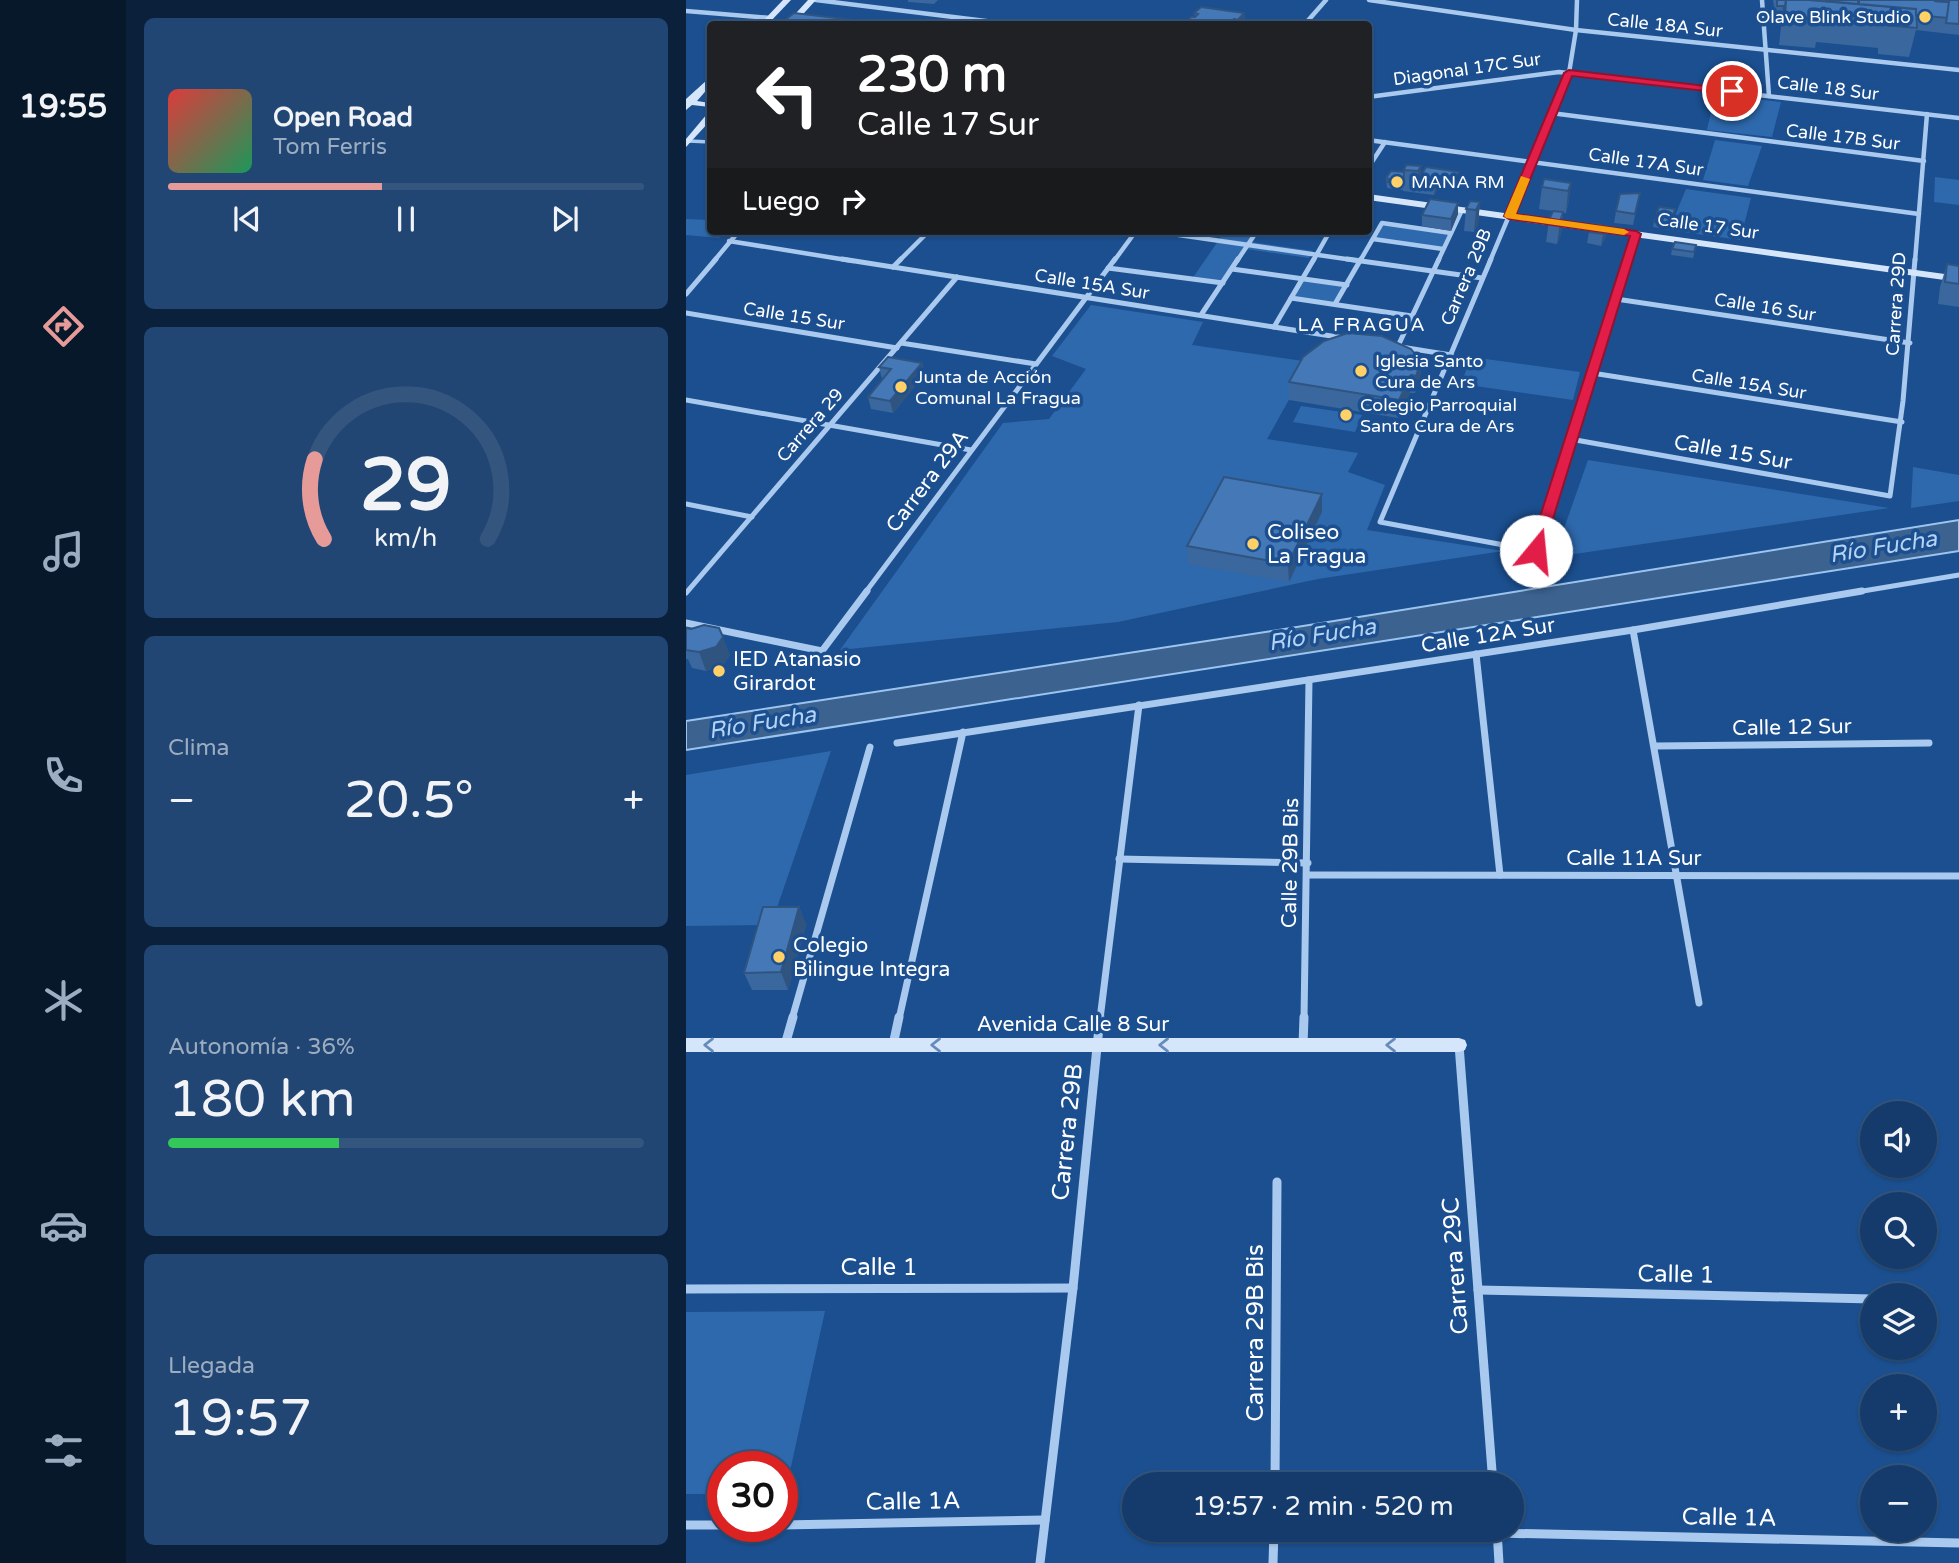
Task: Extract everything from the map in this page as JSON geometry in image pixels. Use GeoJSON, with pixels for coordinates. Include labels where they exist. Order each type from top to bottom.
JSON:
{"type":"FeatureCollection","features":[{"type":"Feature","properties":{"kind":"main road"},"geometry":{"type":"LineString","coordinates":[[768,21],[787,0]]}},
{"type":"Feature","properties":{"kind":"main road"},"geometry":{"type":"LineString","coordinates":[[793,21],[814,0]]}},
{"type":"Feature","properties":{"kind":"main road"},"geometry":{"type":"LineString","coordinates":[[687,104],[707,85]]}},
{"type":"Feature","properties":{"kind":"main road"},"geometry":{"type":"LineString","coordinates":[[687,104],[707,105]]}},
{"type":"Feature","properties":{"kind":"main road"},"geometry":{"type":"LineString","coordinates":[[688,143],[707,120]]}},
{"type":"Feature","properties":{"kind":"main road","name":"Calle 17 Sur"},"geometry":{"type":"LineString","coordinates":[[1372,198],[1959,279]]}},
{"type":"Feature","properties":{"kind":"main road","name":"Avenida Calle 8 Sur"},"geometry":{"type":"LineString","coordinates":[[686,1045],[1459,1045]]}},
{"type":"Feature","properties":{"kind":"street"},"geometry":{"type":"LineString","coordinates":[[814,0],[986,21]]}},
{"type":"Feature","properties":{"kind":"street"},"geometry":{"type":"LineString","coordinates":[[1308,21],[1326,0]]}},
{"type":"Feature","properties":{"kind":"street","name":"Calle 18A Sur"},"geometry":{"type":"LineString","coordinates":[[1369,0],[1576,30],[1959,70]]}},
{"type":"Feature","properties":{"kind":"street","name":"Carrera 29B"},"geometry":{"type":"LineString","coordinates":[[1570,439],[1536,551],[1380,522],[1569,73],[1576,30],[1577,0]]}},
{"type":"Feature","properties":{"kind":"street"},"geometry":{"type":"LineString","coordinates":[[1762,0],[1769,96]]}},
{"type":"Feature","properties":{"kind":"street"},"geometry":{"type":"LineString","coordinates":[[686,11],[768,21]]}},
{"type":"Feature","properties":{"kind":"street","name":"Diagonal 17C Sur"},"geometry":{"type":"LineString","coordinates":[[1372,96],[1547,72],[1569,73]]}},
{"type":"Feature","properties":{"kind":"street","name":"Calle 18 Sur"},"geometry":{"type":"LineString","coordinates":[[1569,73],[1959,118]]}},
{"type":"Feature","properties":{"kind":"street","name":"Calle 17B Sur"},"geometry":{"type":"LineString","coordinates":[[1550,113],[1924,161]]}},
{"type":"Feature","properties":{"kind":"street","name":"Carrera 29D"},"geometry":{"type":"LineString","coordinates":[[1890,496],[1902,422],[1910,343],[1927,114]]}},
{"type":"Feature","properties":{"kind":"street","name":"Calle 17A Sur"},"geometry":{"type":"LineString","coordinates":[[1372,140],[1919,214]]}},
{"type":"Feature","properties":{"kind":"street"},"geometry":{"type":"LineString","coordinates":[[1372,162],[1385,142]]}},
{"type":"Feature","properties":{"kind":"street"},"geometry":{"type":"LineString","coordinates":[[1398,346],[1462,210]]}},
{"type":"Feature","properties":{"kind":"street"},"geometry":{"type":"LineString","coordinates":[[1335,304],[1382,223],[1451,233]]}},
{"type":"Feature","properties":{"kind":"street"},"geometry":{"type":"LineString","coordinates":[[1570,439],[1636,234]]}},
{"type":"Feature","properties":{"kind":"street"},"geometry":{"type":"LineString","coordinates":[[686,294],[734,235]]}},
{"type":"Feature","properties":{"kind":"street"},"geometry":{"type":"LineString","coordinates":[[893,267],[925,235]]}},
{"type":"Feature","properties":{"kind":"street","name":"Carrera 29A"},"geometry":{"type":"LineString","coordinates":[[686,623],[822,651],[1133,235]]}},
{"type":"Feature","properties":{"kind":"street"},"geometry":{"type":"LineString","coordinates":[[1179,235],[1482,278]]}},
{"type":"Feature","properties":{"kind":"street"},"geometry":{"type":"LineString","coordinates":[[1201,316],[1254,235]]}},
{"type":"Feature","properties":{"kind":"street"},"geometry":{"type":"LineString","coordinates":[[1274,327],[1328,235]]}},
{"type":"Feature","properties":{"kind":"street"},"geometry":{"type":"LineString","coordinates":[[1373,239],[1443,249]]}},
{"type":"Feature","properties":{"kind":"street","name":"Calle 15A Sur"},"geometry":{"type":"LineString","coordinates":[[729,241],[1345,338]]}},
{"type":"Feature","properties":{"kind":"street"},"geometry":{"type":"LineString","coordinates":[[1108,268],[1223,283]]}},
{"type":"Feature","properties":{"kind":"street"},"geometry":{"type":"LineString","coordinates":[[1232,269],[1347,285]]}},
{"type":"Feature","properties":{"kind":"street","name":"Carrera 29"},"geometry":{"type":"LineString","coordinates":[[686,593],[957,277]]}},
{"type":"Feature","properties":{"kind":"street"},"geometry":{"type":"LineString","coordinates":[[1291,298],[1412,316]]}},
{"type":"Feature","properties":{"kind":"street","name":"Calle 16 Sur"},"geometry":{"type":"LineString","coordinates":[[1616,299],[1910,343]]}},
{"type":"Feature","properties":{"kind":"street","name":"Calle 15 Sur"},"geometry":{"type":"LineString","coordinates":[[686,313],[1036,364]]}},
{"type":"Feature","properties":{"kind":"street"},"geometry":{"type":"LineString","coordinates":[[1385,344],[1451,355]]}},
{"type":"Feature","properties":{"kind":"street","name":"Calle 15A Sur"},"geometry":{"type":"LineString","coordinates":[[1592,373],[1902,422]]}},
{"type":"Feature","properties":{"kind":"street"},"geometry":{"type":"LineString","coordinates":[[686,400],[971,450]]}},
{"type":"Feature","properties":{"kind":"street","name":"Calle 15 Sur"},"geometry":{"type":"LineString","coordinates":[[1570,439],[1890,496]]}},
{"type":"Feature","properties":{"kind":"street"},"geometry":{"type":"LineString","coordinates":[[686,504],[752,517]]}},
{"type":"Feature","properties":{"kind":"street","name":"Calle 12A Sur"},"geometry":{"type":"LineString","coordinates":[[897,743],[1633,630],[1959,575]]}},
{"type":"Feature","properties":{"kind":"street"},"geometry":{"type":"LineString","coordinates":[[1633,630],[1656,746],[1699,1003]]}},
{"type":"Feature","properties":{"kind":"street"},"geometry":{"type":"LineString","coordinates":[[1476,654],[1500,875]]}},
{"type":"Feature","properties":{"kind":"street","name":"Calle 29B Bis"},"geometry":{"type":"LineString","coordinates":[[1303,1045],[1310,680]]}},
{"type":"Feature","properties":{"kind":"street","name":"Carrera 29B"},"geometry":{"type":"LineString","coordinates":[[1040,1563],[1073,1288],[1097,1045],[1139,705]]}},
{"type":"Feature","properties":{"kind":"street"},"geometry":{"type":"LineString","coordinates":[[893,1045],[963,732]]}},
{"type":"Feature","properties":{"kind":"street","name":"Calle 12 Sur"},"geometry":{"type":"LineString","coordinates":[[1656,746],[1929,743]]}},
{"type":"Feature","properties":{"kind":"street"},"geometry":{"type":"LineString","coordinates":[[785,1045],[870,747]]}},
{"type":"Feature","properties":{"kind":"street"},"geometry":{"type":"LineString","coordinates":[[1119,859],[1308,863]]}},
{"type":"Feature","properties":{"kind":"street","name":"Calle 11A Sur"},"geometry":{"type":"LineString","coordinates":[[1308,875],[1959,876]]}},
{"type":"Feature","properties":{"kind":"street","name":"Carrera 29C"},"geometry":{"type":"LineString","coordinates":[[1459,1045],[1492,1472]]}},
{"type":"Feature","properties":{"kind":"street","name":"Carrera 29B Bis"},"geometry":{"type":"LineString","coordinates":[[1275,1472],[1277,1182]]}},
{"type":"Feature","properties":{"kind":"street","name":"Calle 1"},"geometry":{"type":"LineString","coordinates":[[686,1289],[1073,1288]]}},
{"type":"Feature","properties":{"kind":"street","name":"Calle 1"},"geometry":{"type":"LineString","coordinates":[[1478,1290],[1860,1299]]}},
{"type":"Feature","properties":{"kind":"street","name":"Calle 1A"},"geometry":{"type":"LineString","coordinates":[[798,1525],[1045,1520]]}},
{"type":"Feature","properties":{"kind":"street"},"geometry":{"type":"LineString","coordinates":[[686,1525],[707,1525]]}},
{"type":"Feature","properties":{"kind":"street","name":"Calle 1A"},"geometry":{"type":"LineString","coordinates":[[1524,1532],[1959,1543]]}},
{"type":"Feature","properties":{"kind":"street"},"geometry":{"type":"LineString","coordinates":[[1273,1563],[1274,1542]]}},
{"type":"Feature","properties":{"kind":"street"},"geometry":{"type":"LineString","coordinates":[[1498,1542],[1499,1563]]}},
{"type":"Feature","properties":{"kind":"lane"},"geometry":{"type":"LineString","coordinates":[[688,143],[707,142]]}},
{"type":"Feature","properties":{"kind":"shaded area"},"geometry":{"type":"Polygon","coordinates":[[[1715,94],[1781,102],[1772,137],[1707,130],[1715,94]]]}},
{"type":"Feature","properties":{"kind":"shaded area"},"geometry":{"type":"Polygon","coordinates":[[[1715,140],[1762,146],[1748,186],[1703,180],[1715,140]]]}},
{"type":"Feature","properties":{"kind":"shaded area"},"geometry":{"type":"Polygon","coordinates":[[[1935,177],[1959,180],[1959,205],[1934,202],[1935,177]]]}},
{"type":"Feature","properties":{"kind":"shaded area"},"geometry":{"type":"Polygon","coordinates":[[[1686,189],[1751,198],[1740,240],[1669,230],[1686,189]]]}},
{"type":"Feature","properties":{"kind":"shaded area"},"geometry":{"type":"Polygon","coordinates":[[[686,219],[707,220],[707,235],[722,235],[719,238],[686,235],[686,219]]]}},
{"type":"Feature","properties":{"kind":"shaded area"},"geometry":{"type":"Polygon","coordinates":[[[1382,224],[1449,234],[1442,249],[1374,239],[1382,224]]]}},
{"type":"Feature","properties":{"kind":"shaded area"},"geometry":{"type":"Polygon","coordinates":[[[1222,235],[1255,235],[1251,242],[1313,251],[1309,258],[1246,249],[1223,283],[1192,279],[1222,235]]]}},
{"type":"Feature","properties":{"kind":"shaded area"},"geometry":{"type":"Polygon","coordinates":[[[1303,278],[1347,285],[1335,304],[1291,298],[1303,278]]]}},
{"type":"Feature","properties":{"kind":"shaded area"},"geometry":{"type":"Polygon","coordinates":[[[1091,305],[1203,322],[1192,345],[1310,362],[1267,439],[1358,453],[1348,472],[1385,485],[1367,530],[1503,551],[1318,579],[1118,622],[840,650],[1003,423],[1049,419],[1086,369],[1052,356],[1091,305]]]}},
{"type":"Feature","properties":{"kind":"shaded area"},"geometry":{"type":"Polygon","coordinates":[[[1471,357],[1580,372],[1573,400],[1461,384],[1471,357]]]}},
{"type":"Feature","properties":{"kind":"shaded area"},"geometry":{"type":"Polygon","coordinates":[[[1301,406],[1362,415],[1355,432],[1293,422],[1301,406]]]}},
{"type":"Feature","properties":{"kind":"shaded area"},"geometry":{"type":"Polygon","coordinates":[[[1588,460],[1889,508],[1554,557],[1588,460]]]}},
{"type":"Feature","properties":{"kind":"shaded area"},"geometry":{"type":"Polygon","coordinates":[[[1913,467],[1959,475],[1959,501],[1911,508],[1913,467]]]}},
{"type":"Feature","properties":{"kind":"shaded area"},"geometry":{"type":"Polygon","coordinates":[[[831,751],[771,925],[686,926],[686,775],[831,751]]]}},
{"type":"Feature","properties":{"kind":"shaded area"},"geometry":{"type":"Polygon","coordinates":[[[825,1311],[794,1451],[707,1451],[707,1494],[686,1494],[686,1312],[825,1311]]]}},
{"type":"Feature","properties":{"kind":"water","name":"Río Fucha"},"geometry":{"type":"Polygon","coordinates":[[[1959,520],[1959,551],[686,750],[686,721],[1272,631],[1959,520]]]}},
{"type":"Feature","properties":{"kind":"building"},"geometry":{"type":"Polygon","coordinates":[[[1777,0],[1786,0],[1783,17],[1784,6],[1777,6],[1777,0]]]}},
{"type":"Feature","properties":{"kind":"building"},"geometry":{"type":"Polygon","coordinates":[[[1786,0],[1916,9],[1917,28],[1885,25],[1885,19],[1821,13],[1821,19],[1785,16],[1786,0]]]}},
{"type":"Feature","properties":{"kind":"building"},"geometry":{"type":"Polygon","coordinates":[[[1858,0],[1858,4],[1826,1],[1858,0]]]}},
{"type":"Feature","properties":{"kind":"building"},"geometry":{"type":"Polygon","coordinates":[[[1859,0],[1949,2],[1948,18],[1916,15],[1916,9],[1859,4],[1859,0]]]}},
{"type":"Feature","properties":{"kind":"building"},"geometry":{"type":"Polygon","coordinates":[[[1935,0],[1959,0],[1959,24],[1946,23],[1949,2],[1935,0]]]}},
{"type":"Feature","properties":{"kind":"building"},"geometry":{"type":"Polygon","coordinates":[[[1201,7],[1244,13],[1238,20],[1233,21],[1187,21],[1198,14],[1194,13],[1201,7]]]}},
{"type":"Feature","properties":{"kind":"building"},"geometry":{"type":"Polygon","coordinates":[[[794,13],[862,21],[784,21],[794,13]]]}},
{"type":"Feature","properties":{"kind":"building"},"geometry":{"type":"Polygon","coordinates":[[[1406,165],[1421,166],[1418,171],[1404,170],[1406,165]]]}},
{"type":"Feature","properties":{"kind":"building"},"geometry":{"type":"Polygon","coordinates":[[[1426,167],[1459,172],[1455,179],[1439,176],[1435,184],[1418,181],[1426,167]]]}},
{"type":"Feature","properties":{"kind":"building"},"geometry":{"type":"Polygon","coordinates":[[[1391,171],[1404,172],[1403,184],[1387,182],[1389,179],[1386,178],[1391,171]]]}},
{"type":"Feature","properties":{"kind":"building"},"geometry":{"type":"Polygon","coordinates":[[[1544,179],[1571,183],[1568,191],[1542,187],[1544,179]]]}},
{"type":"Feature","properties":{"kind":"building"},"geometry":{"type":"Polygon","coordinates":[[[1640,193],[1635,214],[1616,211],[1620,194],[1640,193]]]}},
{"type":"Feature","properties":{"kind":"building"},"geometry":{"type":"Polygon","coordinates":[[[1430,199],[1458,203],[1451,219],[1422,215],[1430,199]]]}},
{"type":"Feature","properties":{"kind":"building"},"geometry":{"type":"Polygon","coordinates":[[[1470,201],[1480,202],[1476,210],[1466,209],[1470,201]]]}},
{"type":"Feature","properties":{"kind":"building"},"geometry":{"type":"Polygon","coordinates":[[[1659,207],[1675,209],[1670,224],[1654,222],[1659,207]]]}},
{"type":"Feature","properties":{"kind":"building"},"geometry":{"type":"Polygon","coordinates":[[[1553,211],[1563,212],[1560,222],[1549,220],[1553,211]]]}},
{"type":"Feature","properties":{"kind":"building"},"geometry":{"type":"Polygon","coordinates":[[[1593,224],[1607,226],[1603,234],[1589,232],[1593,224]]]}},
{"type":"Feature","properties":{"kind":"building"},"geometry":{"type":"Polygon","coordinates":[[[1675,242],[1696,245],[1694,252],[1672,249],[1675,242]]]}},
{"type":"Feature","properties":{"kind":"building"},"geometry":{"type":"Polygon","coordinates":[[[1947,264],[1959,266],[1959,284],[1945,282],[1947,264]]]}},
{"type":"Feature","properties":{"kind":"building"},"geometry":{"type":"Polygon","coordinates":[[[1348,333],[1382,336],[1411,349],[1421,362],[1416,376],[1411,375],[1399,400],[1289,382],[1303,357],[1324,341],[1348,333]]]}},
{"type":"Feature","properties":{"kind":"building"},"geometry":{"type":"Polygon","coordinates":[[[888,357],[922,363],[890,401],[868,397],[891,369],[879,367],[888,357]]]}},
{"type":"Feature","properties":{"kind":"building","name":"Coliseo La Fragua"},"geometry":{"type":"Polygon","coordinates":[[[1224,477],[1322,494],[1288,564],[1187,546],[1224,477]]]}},
{"type":"Feature","properties":{"kind":"building"},"geometry":{"type":"Polygon","coordinates":[[[704,625],[719,628],[723,637],[716,647],[699,652],[686,650],[686,628],[704,625]]]}},
{"type":"Feature","properties":{"kind":"building"},"geometry":{"type":"Polygon","coordinates":[[[763,907],[799,907],[781,972],[744,973],[763,907]]]}},
{"type":"Feature","properties":{"kind":"slow traffic"},"geometry":{"type":"LineString","coordinates":[[1525,179],[1509,216],[1624,232]]}},
{"type":"Feature","properties":{"kind":"place","name":"Olave Blink Studio"},"geometry":{"type":"Point","coordinates":[1925,17]}},
{"type":"Feature","properties":{"kind":"place","name":"MANA RM"},"geometry":{"type":"Point","coordinates":[1397,182]}},
{"type":"Feature","properties":{"kind":"place","name":"Iglesia Santo Cura de Ars"},"geometry":{"type":"Point","coordinates":[1361,371]}},
{"type":"Feature","properties":{"kind":"place","name":"Junta de Acción Comunal La Fragua"},"geometry":{"type":"Point","coordinates":[901,387]}},
{"type":"Feature","properties":{"kind":"place","name":"Colegio Parroquial Santo Cura de Ars"},"geometry":{"type":"Point","coordinates":[1346,415]}},
{"type":"Feature","properties":{"kind":"place","name":"Coliseo La Fragua"},"geometry":{"type":"Point","coordinates":[1253,544]}},
{"type":"Feature","properties":{"kind":"place","name":"IED Atanasio Girardot"},"geometry":{"type":"Point","coordinates":[719,671]}},
{"type":"Feature","properties":{"kind":"place","name":"Colegio Bilingue Integra"},"geometry":{"type":"Point","coordinates":[779,957]}},
{"type":"Feature","properties":{"kind":"district","name":"LA FRAGUA"},"geometry":{"type":"Point","coordinates":[1362,324]}},
{"type":"Feature","properties":{"kind":"route"},"geometry":{"type":"LineString","coordinates":[[1536,551],[1636,234],[1509,216],[1550,113],[1569,73],[1732,91]]}}]}
